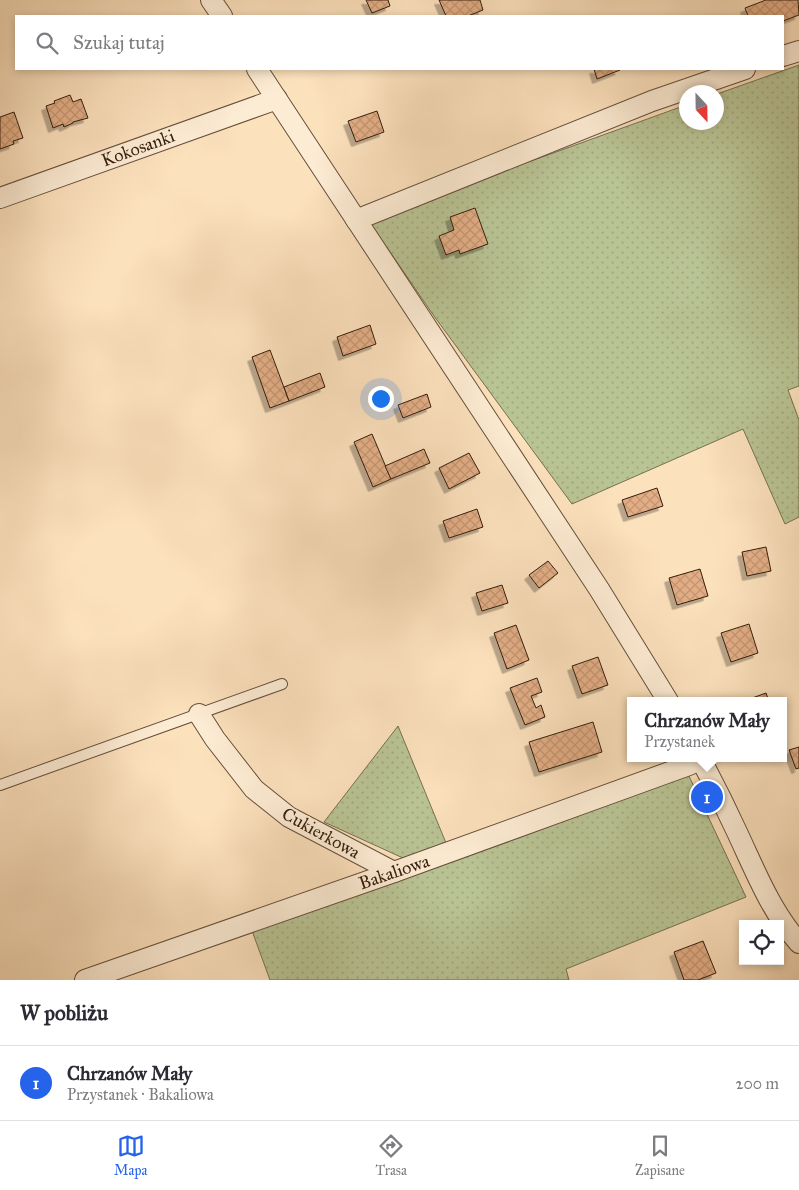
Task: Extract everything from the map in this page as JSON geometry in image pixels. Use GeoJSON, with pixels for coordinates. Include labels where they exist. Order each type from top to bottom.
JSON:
{"type":"FeatureCollection","features":[{"type":"Feature","properties":{"kind":"street"},"geometry":{"type":"LineString","coordinates":[[212,0],[221,15]]}},
{"type":"Feature","properties":{"kind":"street"},"geometry":{"type":"LineString","coordinates":[[784,56],[799,50]]}},
{"type":"Feature","properties":{"kind":"street"},"geometry":{"type":"LineString","coordinates":[[258,70],[599,590],[666,697]]}},
{"type":"Feature","properties":{"kind":"street"},"geometry":{"type":"LineString","coordinates":[[356,220],[652,101],[742,70]]}},
{"type":"Feature","properties":{"kind":"street","name":"Kokosanki"},"geometry":{"type":"LineString","coordinates":[[0,198],[277,99]]}},
{"type":"Feature","properties":{"kind":"street","name":"Cukierkowa"},"geometry":{"type":"LineString","coordinates":[[199,714],[254,790],[288,817],[394,872]]}},
{"type":"Feature","properties":{"kind":"street","name":"Bakaliowa"},"geometry":{"type":"LineString","coordinates":[[85,980],[394,872],[695,762]]}},
{"type":"Feature","properties":{"kind":"street"},"geometry":{"type":"LineString","coordinates":[[703,762],[728,812],[768,900],[784,925],[799,943]]}},
{"type":"Feature","properties":{"kind":"lane"},"geometry":{"type":"LineString","coordinates":[[0,785],[282,684]]}},
{"type":"Feature","properties":{"kind":"green space"},"geometry":{"type":"Polygon","coordinates":[[[799,65],[799,386],[788,390],[799,420],[799,517],[785,524],[743,429],[572,504],[434,316],[368,220],[679,108],[679,130],[724,130],[724,92],[799,65]]]}},
{"type":"Feature","properties":{"kind":"green space"},"geometry":{"type":"Polygon","coordinates":[[[398,726],[446,843],[403,858],[324,822],[398,726]]]}},
{"type":"Feature","properties":{"kind":"green space"},"geometry":{"type":"Polygon","coordinates":[[[688,774],[746,897],[566,969],[569,980],[270,980],[251,928],[519,838],[688,774]]]}},
{"type":"Feature","properties":{"kind":"building"},"geometry":{"type":"Polygon","coordinates":[[[366,0],[388,0],[390,6],[372,13],[366,0]]]}},
{"type":"Feature","properties":{"kind":"building"},"geometry":{"type":"Polygon","coordinates":[[[439,0],[480,0],[483,10],[470,15],[446,15],[439,0]]]}},
{"type":"Feature","properties":{"kind":"building"},"geometry":{"type":"Polygon","coordinates":[[[766,0],[798,0],[799,15],[784,21],[784,15],[748,15],[745,8],[766,0]]]}},
{"type":"Feature","properties":{"kind":"building"},"geometry":{"type":"Polygon","coordinates":[[[594,70],[620,70],[597,79],[594,70]]]}},
{"type":"Feature","properties":{"kind":"building"},"geometry":{"type":"Polygon","coordinates":[[[70,95],[73,102],[81,99],[88,118],[73,122],[64,127],[63,124],[53,128],[46,106],[70,95]]]}},
{"type":"Feature","properties":{"kind":"building"},"geometry":{"type":"Polygon","coordinates":[[[377,111],[384,132],[356,142],[348,121],[377,111]]]}},
{"type":"Feature","properties":{"kind":"building"},"geometry":{"type":"Polygon","coordinates":[[[14,112],[23,138],[13,141],[14,144],[0,149],[0,117],[14,112]]]}},
{"type":"Feature","properties":{"kind":"building"},"geometry":{"type":"Polygon","coordinates":[[[475,208],[488,244],[460,254],[459,250],[446,255],[439,236],[454,230],[450,217],[475,208]]]}},
{"type":"Feature","properties":{"kind":"building"},"geometry":{"type":"Polygon","coordinates":[[[370,325],[376,344],[343,356],[337,337],[370,325]]]}},
{"type":"Feature","properties":{"kind":"building"},"geometry":{"type":"Polygon","coordinates":[[[270,350],[289,401],[270,408],[252,357],[270,350]]]}},
{"type":"Feature","properties":{"kind":"building"},"geometry":{"type":"Polygon","coordinates":[[[320,373],[325,387],[289,401],[284,387],[320,373]]]}},
{"type":"Feature","properties":{"kind":"building"},"geometry":{"type":"Polygon","coordinates":[[[427,394],[431,407],[403,418],[398,405],[427,394]]]}},
{"type":"Feature","properties":{"kind":"building"},"geometry":{"type":"Polygon","coordinates":[[[372,434],[391,479],[373,487],[354,442],[372,434]]]}},
{"type":"Feature","properties":{"kind":"building"},"geometry":{"type":"Polygon","coordinates":[[[424,449],[430,463],[391,479],[385,466],[424,449]]]}},
{"type":"Feature","properties":{"kind":"building"},"geometry":{"type":"Polygon","coordinates":[[[469,453],[480,473],[449,489],[439,468],[469,453]]]}},
{"type":"Feature","properties":{"kind":"building"},"geometry":{"type":"Polygon","coordinates":[[[657,488],[663,506],[628,517],[622,500],[657,488]]]}},
{"type":"Feature","properties":{"kind":"building"},"geometry":{"type":"Polygon","coordinates":[[[477,509],[483,527],[449,538],[443,521],[477,509]]]}},
{"type":"Feature","properties":{"kind":"building"},"geometry":{"type":"Polygon","coordinates":[[[766,547],[771,571],[747,576],[742,552],[766,547]]]}},
{"type":"Feature","properties":{"kind":"building"},"geometry":{"type":"Polygon","coordinates":[[[548,561],[558,573],[539,588],[529,575],[548,561]]]}},
{"type":"Feature","properties":{"kind":"building"},"geometry":{"type":"Polygon","coordinates":[[[700,569],[708,596],[677,605],[669,578],[700,569]]]}},
{"type":"Feature","properties":{"kind":"building"},"geometry":{"type":"Polygon","coordinates":[[[502,585],[508,603],[482,611],[476,593],[502,585]]]}},
{"type":"Feature","properties":{"kind":"building"},"geometry":{"type":"Polygon","coordinates":[[[749,624],[758,653],[731,662],[721,633],[749,624]]]}},
{"type":"Feature","properties":{"kind":"building"},"geometry":{"type":"Polygon","coordinates":[[[516,625],[529,660],[507,669],[494,633],[516,625]]]}},
{"type":"Feature","properties":{"kind":"building"},"geometry":{"type":"Polygon","coordinates":[[[598,657],[608,685],[582,694],[572,666],[598,657]]]}},
{"type":"Feature","properties":{"kind":"building"},"geometry":{"type":"Polygon","coordinates":[[[537,678],[542,692],[531,696],[536,708],[541,705],[545,717],[525,725],[510,688],[537,678]]]}},
{"type":"Feature","properties":{"kind":"building"},"geometry":{"type":"Polygon","coordinates":[[[766,693],[768,697],[755,697],[766,693]]]}},
{"type":"Feature","properties":{"kind":"building"},"geometry":{"type":"Polygon","coordinates":[[[593,722],[602,752],[539,772],[529,742],[593,722]]]}},
{"type":"Feature","properties":{"kind":"building"},"geometry":{"type":"Polygon","coordinates":[[[799,747],[799,768],[796,769],[789,750],[799,747]]]}},
{"type":"Feature","properties":{"kind":"building"},"geometry":{"type":"Polygon","coordinates":[[[703,941],[716,973],[698,980],[684,980],[674,952],[703,941]]]}},
{"type":"Feature","properties":{"kind":"place","name":"Chrzanów Mały"},"geometry":{"type":"Point","coordinates":[707,797]}}]}
